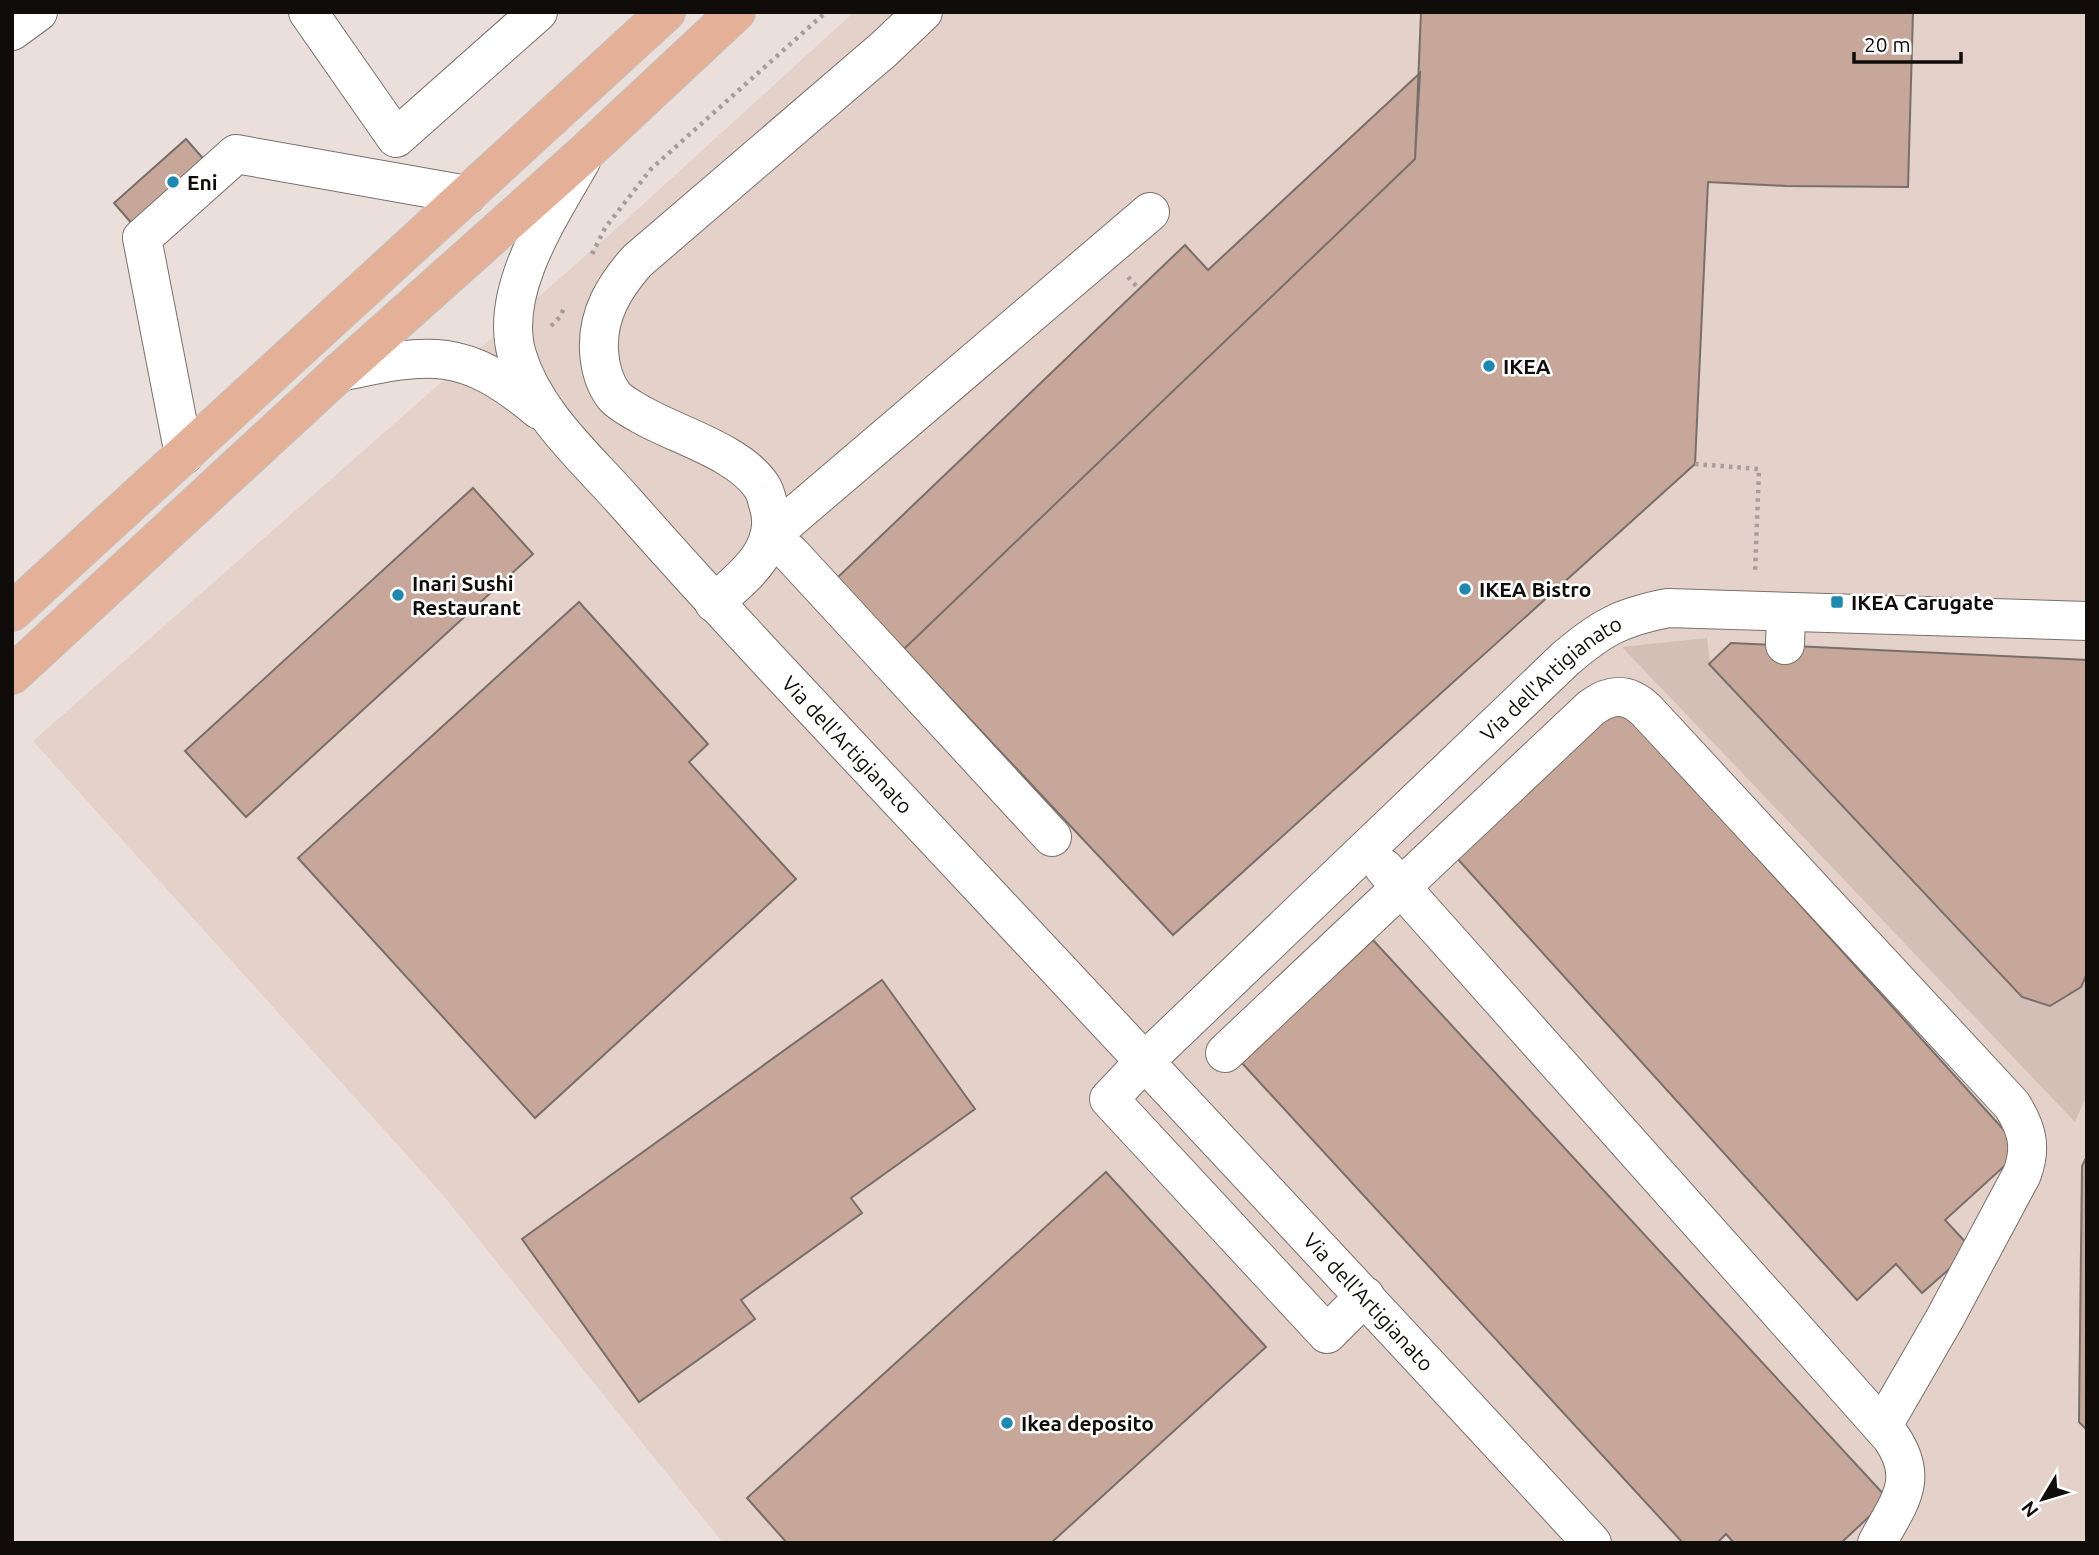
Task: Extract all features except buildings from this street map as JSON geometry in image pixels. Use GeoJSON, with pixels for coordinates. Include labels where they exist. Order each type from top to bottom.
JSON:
{"type":"FeatureCollection","features":[{"type":"Feature","properties":{"kind":"main road"},"geometry":{"type":"LineString","coordinates":[[12,612],[666,12]]}},
{"type":"Feature","properties":{"kind":"main road"},"geometry":{"type":"LineString","coordinates":[[12,675],[736,12]]}},
{"type":"Feature","properties":{"kind":"street"},"geometry":{"type":"LineString","coordinates":[[12,31],[38,12]]}},
{"type":"Feature","properties":{"kind":"street"},"geometry":{"type":"LineString","coordinates":[[309,12],[396,138],[538,12]]}},
{"type":"Feature","properties":{"kind":"street"},"geometry":{"type":"LineString","coordinates":[[714,603],[750,570],[764,552],[769,537],[771,514],[763,488],[744,466],[695,440],[665,429],[615,396],[600,368],[598,342],[604,311],[619,282],[637,261],[884,50],[923,12]]}},
{"type":"Feature","properties":{"kind":"street","name":"Via dell'Artigianato"},"geometry":{"type":"LineString","coordinates":[[586,152],[548,219],[527,263],[516,300],[514,345],[526,378],[554,422],[714,603],[1365,1296],[1592,1543]]}},
{"type":"Feature","properties":{"kind":"street"},"geometry":{"type":"LineString","coordinates":[[184,455],[142,238],[236,154],[467,195]]}},
{"type":"Feature","properties":{"kind":"street"},"geometry":{"type":"LineString","coordinates":[[769,537],[1150,212]]}},
{"type":"Feature","properties":{"kind":"street","name":"Via dell'Artigianato"},"geometry":{"type":"LineString","coordinates":[[340,372],[419,358],[458,361],[476,367],[509,387],[554,422]]}},
{"type":"Feature","properties":{"kind":"street"},"geometry":{"type":"LineString","coordinates":[[769,537],[790,553],[1052,837]]}},
{"type":"Feature","properties":{"kind":"street","name":"Via dell'Artigianato"},"geometry":{"type":"LineString","coordinates":[[1144,1062],[1565,659],[1595,635],[1631,616],[1668,608],[1775,622],[2087,621]]}},
{"type":"Feature","properties":{"kind":"street"},"geometry":{"type":"LineString","coordinates":[[1226,1053],[1591,708],[1608,697],[1630,698],[1646,710],[2012,1105],[2025,1127],[2028,1151],[2022,1174],[1945,1318],[1882,1427]]}},
{"type":"Feature","properties":{"kind":"street"},"geometry":{"type":"LineString","coordinates":[[1366,849],[1891,1437],[1903,1457],[1906,1478],[1899,1502],[1877,1543]]}},
{"type":"Feature","properties":{"kind":"street"},"geometry":{"type":"LineString","coordinates":[[1144,1062],[1109,1099],[1326,1334],[1365,1296]]}},
{"type":"Feature","properties":{"kind":"path"},"geometry":{"type":"LineString","coordinates":[[588,262],[605,228],[650,169],[826,12]]}},
{"type":"Feature","properties":{"kind":"path"},"geometry":{"type":"LineString","coordinates":[[514,345],[543,334],[560,317],[565,306]]}},
{"type":"Feature","properties":{"kind":"path"},"geometry":{"type":"LineString","coordinates":[[1695,464],[1759,469],[1775,622]]}},
{"type":"Feature","properties":{"kind":"shaded area"},"geometry":{"type":"Polygon","coordinates":[[[854,12],[2087,12],[2087,1543],[723,1543],[442,1194],[33,741],[616,229],[854,12]]]}},
{"type":"Feature","properties":{"kind":"shaded area"},"geometry":{"type":"Polygon","coordinates":[[[1707,638],[1710,664],[2022,997],[2050,1006],[2087,974],[2087,1094],[2075,1122],[1622,647],[1707,638]]]}},
{"type":"Feature","properties":{"kind":"place","name":"Eni"},"geometry":{"type":"Point","coordinates":[173,182]}},
{"type":"Feature","properties":{"kind":"place","name":"IKEA"},"geometry":{"type":"Point","coordinates":[1489,366]}},
{"type":"Feature","properties":{"kind":"place","name":"IKEA Bistro"},"geometry":{"type":"Point","coordinates":[1465,589]}},
{"type":"Feature","properties":{"kind":"place","name":"Inari Sushi Restaurant"},"geometry":{"type":"Point","coordinates":[398,595]}},
{"type":"Feature","properties":{"kind":"place","name":"IKEA Carugate"},"geometry":{"type":"Point","coordinates":[1837,602]}},
{"type":"Feature","properties":{"kind":"place","name":"Ikea deposito"},"geometry":{"type":"Point","coordinates":[1007,1423]}}]}
